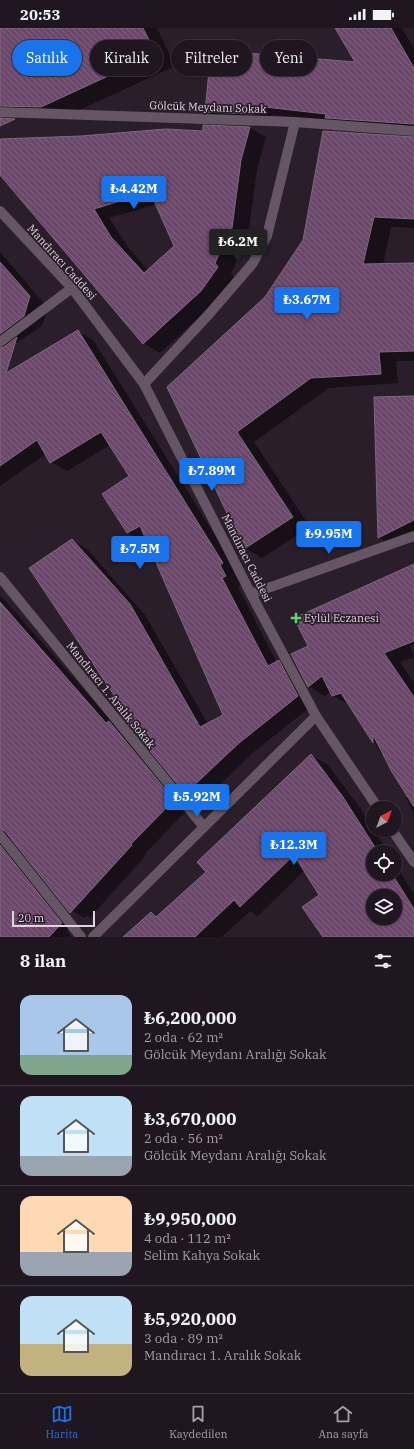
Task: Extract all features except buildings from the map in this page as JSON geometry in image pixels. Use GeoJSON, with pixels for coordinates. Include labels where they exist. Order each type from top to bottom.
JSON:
{"type":"FeatureCollection","features":[{"type":"Feature","properties":{"kind":"street","name":"Gölcük Meydanı Sokak"},"geometry":{"type":"LineString","coordinates":[[0,112],[295,122],[414,131]]}},
{"type":"Feature","properties":{"kind":"street"},"geometry":{"type":"LineString","coordinates":[[144,384],[210,313],[253,263],[267,236],[295,122]]}},
{"type":"Feature","properties":{"kind":"street","name":"Mandıracı Caddesi"},"geometry":{"type":"LineString","coordinates":[[0,211],[72,288],[144,384],[251,594],[316,716],[373,801]]}},
{"type":"Feature","properties":{"kind":"street"},"geometry":{"type":"LineString","coordinates":[[0,342],[72,288]]}},
{"type":"Feature","properties":{"kind":"street"},"geometry":{"type":"LineString","coordinates":[[251,594],[414,536]]}},
{"type":"Feature","properties":{"kind":"street","name":"Mandıracı 1. Aralık Sokak"},"geometry":{"type":"LineString","coordinates":[[0,577],[204,827]]}},
{"type":"Feature","properties":{"kind":"street"},"geometry":{"type":"LineString","coordinates":[[93,937],[316,716]]}},
{"type":"Feature","properties":{"kind":"street"},"geometry":{"type":"LineString","coordinates":[[0,835],[81,937]]}},
{"type":"Feature","properties":{"kind":"street"},"geometry":{"type":"LineString","coordinates":[[397,837],[414,862]]}},
{"type":"Feature","properties":{"kind":"place","name":"Eylül Eczanesi"},"geometry":{"type":"Point","coordinates":[296,618]}}]}
